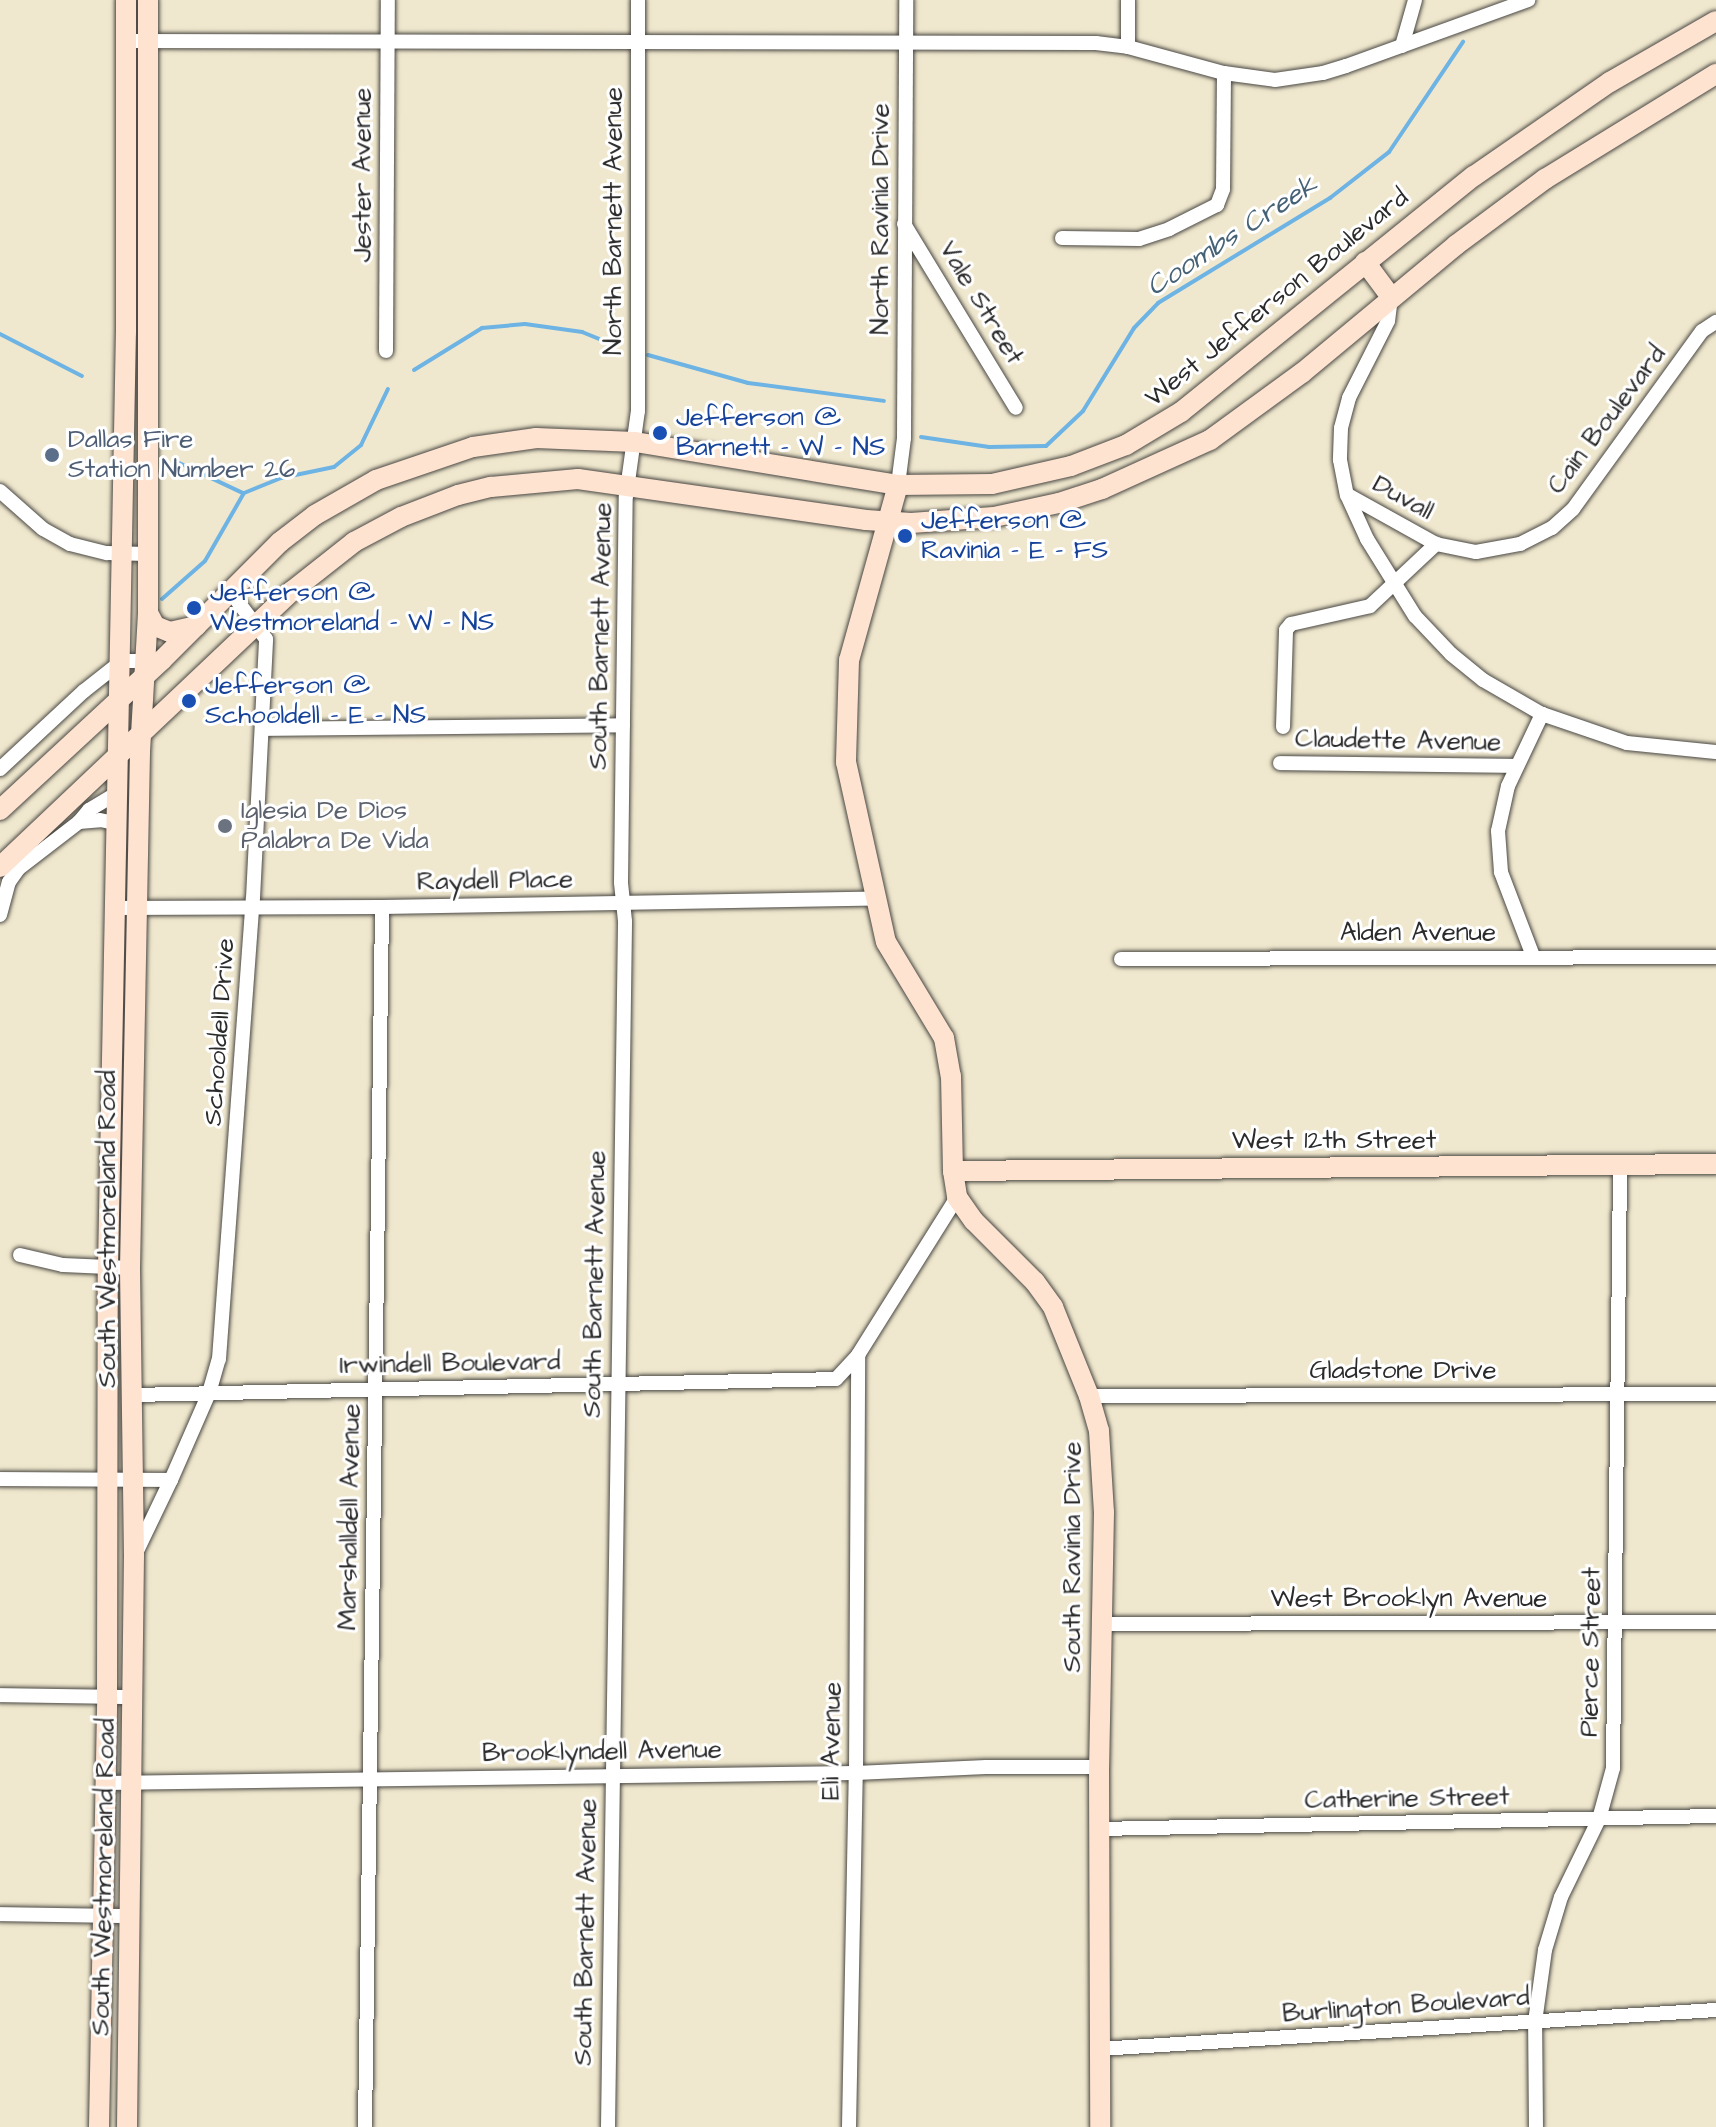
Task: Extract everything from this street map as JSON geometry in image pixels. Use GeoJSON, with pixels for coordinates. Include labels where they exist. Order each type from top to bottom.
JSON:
{"type":"FeatureCollection","features":[{"type":"Feature","properties":{"kind":"main road"},"geometry":{"type":"LineString","coordinates":[[126,0],[136,332]]}},
{"type":"Feature","properties":{"kind":"main road"},"geometry":{"type":"LineString","coordinates":[[136,332],[148,0]]}},
{"type":"Feature","properties":{"kind":"main road","name":"West Jefferson Boulevard"},"geometry":{"type":"LineString","coordinates":[[0,810],[121,696],[144,669],[196,626],[229,590],[315,515],[405,468],[473,447],[536,438],[635,442],[898,485],[941,487],[1004,482],[1071,466],[1126,445],[1191,405],[1365,262],[1540,128],[1610,82],[1716,21]]}},
{"type":"Feature","properties":{"kind":"main road"},"geometry":{"type":"LineString","coordinates":[[0,867],[292,591],[354,542],[419,509],[458,495],[534,481],[578,479],[887,522],[994,517],[1059,503],[1138,476],[1210,440],[1545,179],[1716,74]]}},
{"type":"Feature","properties":{"kind":"main road"},"geometry":{"type":"LineString","coordinates":[[1365,262],[1391,297]]}},
{"type":"Feature","properties":{"kind":"main road","name":"South Westmoreland Road"},"geometry":{"type":"LineString","coordinates":[[99,2127],[107,1697],[108,1267],[122,661],[119,554],[136,332]]}},
{"type":"Feature","properties":{"kind":"main road","name":"South Westmoreland Road"},"geometry":{"type":"LineString","coordinates":[[127,2127],[134,1556],[130,1268],[141,732],[148,613],[136,332]]}},
{"type":"Feature","properties":{"kind":"main road","name":"South Ravinia Drive"},"geometry":{"type":"LineString","coordinates":[[898,485],[847,677],[846,762],[886,942],[944,1038],[951,1076],[953,1171],[957,1197],[974,1221],[1035,1282],[1053,1307],[1089,1396],[1102,1450],[1100,2127]]}},
{"type":"Feature","properties":{"kind":"main road"},"geometry":{"type":"LineString","coordinates":[[148,613],[155,626],[170,632],[196,626]]}},
{"type":"Feature","properties":{"kind":"main road","name":"West 12th Street"},"geometry":{"type":"LineString","coordinates":[[953,1171],[1716,1164]]}},
{"type":"Feature","properties":{"kind":"street","name":"Jester Avenue"},"geometry":{"type":"LineString","coordinates":[[386,351],[388,0]]}},
{"type":"Feature","properties":{"kind":"street","name":"North Barnett Avenue"},"geometry":{"type":"LineString","coordinates":[[635,442],[638,0]]}},
{"type":"Feature","properties":{"kind":"street","name":"North Ravinia Drive"},"geometry":{"type":"LineString","coordinates":[[904,438],[906,0]]}},
{"type":"Feature","properties":{"kind":"street"},"geometry":{"type":"LineString","coordinates":[[1128,0],[1128,47]]}},
{"type":"Feature","properties":{"kind":"street"},"geometry":{"type":"LineString","coordinates":[[1402,46],[1415,0]]}},
{"type":"Feature","properties":{"kind":"street"},"geometry":{"type":"LineString","coordinates":[[125,41],[1096,43],[1128,47],[1224,73],[1275,80],[1300,78],[1402,46],[1528,0]]}},
{"type":"Feature","properties":{"kind":"street"},"geometry":{"type":"LineString","coordinates":[[1062,238],[1139,239],[1169,229],[1217,205],[1223,189],[1224,73]]}},
{"type":"Feature","properties":{"kind":"street","name":"Vale Street"},"geometry":{"type":"LineString","coordinates":[[904,224],[1016,408]]}},
{"type":"Feature","properties":{"kind":"street"},"geometry":{"type":"LineString","coordinates":[[1391,297],[1388,321],[1359,373],[1341,428],[1340,460],[1347,495],[1367,539],[1415,616],[1451,654],[1483,680],[1542,714],[1627,743],[1716,752]]}},
{"type":"Feature","properties":{"kind":"street","name":"Cain Boulevard"},"geometry":{"type":"LineString","coordinates":[[1436,544],[1476,552],[1520,544],[1552,528],[1573,509],[1702,331],[1716,322]]}},
{"type":"Feature","properties":{"kind":"street","name":"South Ravinia Drive"},"geometry":{"type":"LineString","coordinates":[[898,485],[904,438]]}},
{"type":"Feature","properties":{"kind":"street","name":"South Barnett Avenue"},"geometry":{"type":"LineString","coordinates":[[608,2127],[623,725],[628,484],[635,442]]}},
{"type":"Feature","properties":{"kind":"street"},"geometry":{"type":"LineString","coordinates":[[0,491],[53,535],[88,550],[147,554]]}},
{"type":"Feature","properties":{"kind":"street","name":"Duvall"},"geometry":{"type":"LineString","coordinates":[[1347,495],[1436,544]]}},
{"type":"Feature","properties":{"kind":"street","name":"Claudette Avenue"},"geometry":{"type":"LineString","coordinates":[[1283,727],[1286,630],[1291,624],[1370,606],[1436,544]]}},
{"type":"Feature","properties":{"kind":"street","name":"Schooldell Drive"},"geometry":{"type":"LineString","coordinates":[[134,1556],[209,1393],[224,1325],[252,908],[266,639],[229,590]]}},
{"type":"Feature","properties":{"kind":"street"},"geometry":{"type":"LineString","coordinates":[[0,769],[84,691],[122,661],[144,669]]}},
{"type":"Feature","properties":{"kind":"street"},"geometry":{"type":"LineString","coordinates":[[1533,956],[1508,892],[1498,851],[1501,808],[1516,766],[1542,714]]}},
{"type":"Feature","properties":{"kind":"street"},"geometry":{"type":"LineString","coordinates":[[262,729],[623,725]]}},
{"type":"Feature","properties":{"kind":"street","name":"Claudette Avenue"},"geometry":{"type":"LineString","coordinates":[[1280,763],[1516,766]]}},
{"type":"Feature","properties":{"kind":"street"},"geometry":{"type":"LineString","coordinates":[[0,915],[9,882],[18,869],[79,822],[89,810],[117,793]]}},
{"type":"Feature","properties":{"kind":"street"},"geometry":{"type":"LineString","coordinates":[[79,822],[100,820],[116,823]]}},
{"type":"Feature","properties":{"kind":"street","name":"Raydell Place"},"geometry":{"type":"LineString","coordinates":[[114,908],[382,907],[876,898]]}},
{"type":"Feature","properties":{"kind":"street","name":"Marshalldell Avenue"},"geometry":{"type":"LineString","coordinates":[[365,2127],[382,907]]}},
{"type":"Feature","properties":{"kind":"street","name":"Alden Avenue"},"geometry":{"type":"LineString","coordinates":[[1121,959],[1716,957]]}},
{"type":"Feature","properties":{"kind":"street","name":"Pierce Street"},"geometry":{"type":"LineString","coordinates":[[1536,2127],[1535,2022],[1540,1975],[1552,1921],[1599,1819],[1613,1768],[1620,1165]]}},
{"type":"Feature","properties":{"kind":"street","name":"Irwindell Boulevard"},"geometry":{"type":"LineString","coordinates":[[133,1395],[825,1381],[843,1375],[858,1355],[957,1197]]}},
{"type":"Feature","properties":{"kind":"street"},"geometry":{"type":"LineString","coordinates":[[20,1255],[63,1265],[130,1268]]}},
{"type":"Feature","properties":{"kind":"street","name":"Eli Avenue"},"geometry":{"type":"LineString","coordinates":[[849,2127],[856,1773],[858,1355]]}},
{"type":"Feature","properties":{"kind":"street","name":"Gladstone Drive"},"geometry":{"type":"LineString","coordinates":[[1089,1396],[1716,1394]]}},
{"type":"Feature","properties":{"kind":"street"},"geometry":{"type":"LineString","coordinates":[[0,1479],[171,1480]]}},
{"type":"Feature","properties":{"kind":"street","name":"West Brooklyn Avenue"},"geometry":{"type":"LineString","coordinates":[[1102,1624],[1716,1622]]}},
{"type":"Feature","properties":{"kind":"street"},"geometry":{"type":"LineString","coordinates":[[0,1695],[132,1697]]}},
{"type":"Feature","properties":{"kind":"street","name":"Brooklyndell Avenue"},"geometry":{"type":"LineString","coordinates":[[105,1783],[1099,1767]]}},
{"type":"Feature","properties":{"kind":"street","name":"Catherine Street"},"geometry":{"type":"LineString","coordinates":[[1099,1829],[1716,1816]]}},
{"type":"Feature","properties":{"kind":"street"},"geometry":{"type":"LineString","coordinates":[[0,1914],[129,1916]]}},
{"type":"Feature","properties":{"kind":"street","name":"Burlington Boulevard"},"geometry":{"type":"LineString","coordinates":[[1099,2049],[1716,2010]]}},
{"type":"Feature","properties":{"kind":"waterway","name":"Coombs Creek"},"geometry":{"type":"LineString","coordinates":[[921,437],[989,447],[1046,446],[1083,411],[1134,328],[1158,303],[1330,198],[1389,152],[1463,42]]}},
{"type":"Feature","properties":{"kind":"waterway","name":"Coombs Creek"},"geometry":{"type":"LineString","coordinates":[[414,370],[482,328],[525,324],[582,332],[615,345]]}},
{"type":"Feature","properties":{"kind":"waterway"},"geometry":{"type":"LineString","coordinates":[[0,334],[82,376]]}},
{"type":"Feature","properties":{"kind":"waterway","name":"Coombs Creek"},"geometry":{"type":"LineString","coordinates":[[648,355],[748,383],[884,401]]}},
{"type":"Feature","properties":{"kind":"waterway","name":"Coombs Creek"},"geometry":{"type":"LineString","coordinates":[[162,599],[205,561],[244,493],[281,478],[334,467],[361,445],[388,389]]}},
{"type":"Feature","properties":{"kind":"waterway"},"geometry":{"type":"LineString","coordinates":[[177,462],[243,493]]}},
{"type":"Feature","properties":{"kind":"place","name":"Jefferson @ Barnett - W - NS"},"geometry":{"type":"Point","coordinates":[660,433]}},
{"type":"Feature","properties":{"kind":"place","name":"Dallas Fire Station Number 26"},"geometry":{"type":"Point","coordinates":[52,455]}},
{"type":"Feature","properties":{"kind":"place","name":"Jefferson @ Ravinia - E - FS"},"geometry":{"type":"Point","coordinates":[905,536]}},
{"type":"Feature","properties":{"kind":"place","name":"Jefferson @ Westmoreland - W - NS"},"geometry":{"type":"Point","coordinates":[194,608]}},
{"type":"Feature","properties":{"kind":"place","name":"Jefferson @ Schooldell - E - NS"},"geometry":{"type":"Point","coordinates":[189,701]}},
{"type":"Feature","properties":{"kind":"place","name":"Iglesia De Dios Palabra De Vida"},"geometry":{"type":"Point","coordinates":[225,826]}}]}
